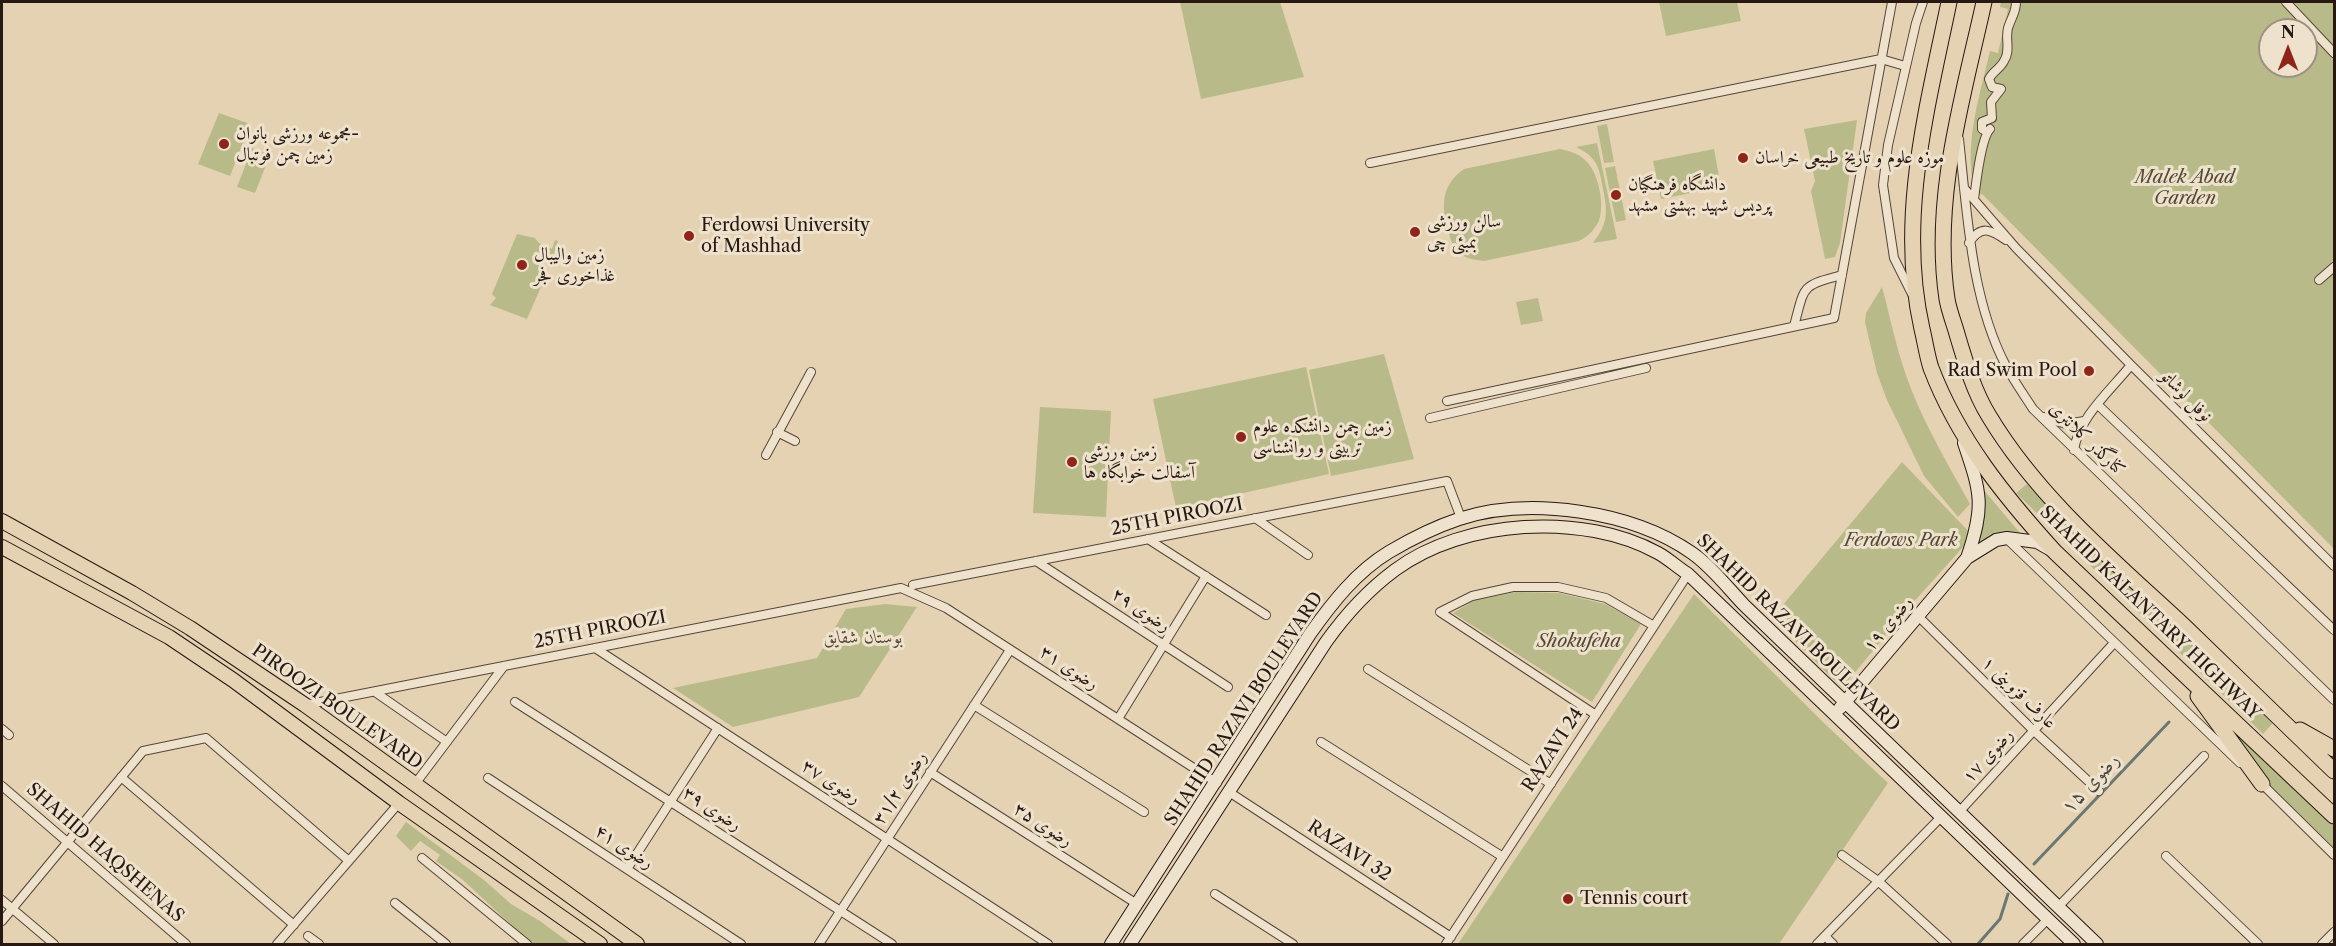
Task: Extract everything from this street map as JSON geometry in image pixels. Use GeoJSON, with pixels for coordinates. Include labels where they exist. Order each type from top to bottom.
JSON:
{"type":"FeatureCollection","features":[{"type":"Feature","properties":{"kind":"highway","name":"SHAHID KALANTARY HIGHWAY"},"geometry":{"type":"LineString","coordinates":[[1949,2],[1925,119],[1913,198],[1911,259],[1916,300],[1931,367],[1957,421],[1984,467],[2013,506],[2055,552],[2334,816]]}},
{"type":"Feature","properties":{"kind":"highway","name":"SHAHID KALANTARY HIGHWAY"},"geometry":{"type":"LineString","coordinates":[[1984,2],[1957,124],[1945,194],[1943,243],[1947,300],[1963,355],[1988,415],[2022,465],[2060,506],[2104,551],[2286,722],[2334,771]]}},
{"type":"Feature","properties":{"kind":"highway"},"geometry":{"type":"LineString","coordinates":[[2175,665],[2262,784]]}},
{"type":"Feature","properties":{"kind":"highway"},"geometry":{"type":"LineString","coordinates":[[2286,722],[2334,749]]}},
{"type":"Feature","properties":{"kind":"main road","name":"PIROOZI BOULEVARD"},"geometry":{"type":"LineString","coordinates":[[2,521],[161,610],[305,705],[637,945]]}},
{"type":"Feature","properties":{"kind":"main road"},"geometry":{"type":"LineString","coordinates":[[2,547],[169,637],[600,945]]}},
{"type":"Feature","properties":{"kind":"main road"},"geometry":{"type":"LineString","coordinates":[[399,802],[415,784]]}},
{"type":"Feature","properties":{"kind":"street"},"geometry":{"type":"LineString","coordinates":[[1447,401],[1834,318],[1892,2]]}},
{"type":"Feature","properties":{"kind":"street"},"geometry":{"type":"LineString","coordinates":[[1916,300],[1894,258],[1883,185],[1888,145],[1905,66],[1923,2]]}},
{"type":"Feature","properties":{"kind":"street"},"geometry":{"type":"LineString","coordinates":[[1974,200],[1980,155],[1988,130],[1982,129],[1982,122],[1992,118],[1991,102],[2001,89],[1992,87],[1989,79],[2007,54],[2007,34],[2016,12],[2016,2]]}},
{"type":"Feature","properties":{"kind":"street"},"geometry":{"type":"LineString","coordinates":[[2286,2],[2334,53]]}},
{"type":"Feature","properties":{"kind":"street"},"geometry":{"type":"LineString","coordinates":[[1370,163],[1881,59],[1905,66]]}},
{"type":"Feature","properties":{"kind":"street","name":"کنارگذر کلانتری"},"geometry":{"type":"LineString","coordinates":[[1957,124],[1969,243],[1990,328],[2005,366],[2033,409],[2334,700]]}},
{"type":"Feature","properties":{"kind":"street","name":"نوفل لوشاتو"},"geometry":{"type":"LineString","coordinates":[[1964,188],[2016,248],[2334,566]]}},
{"type":"Feature","properties":{"kind":"street","name":"نوفل لوشاتو"},"geometry":{"type":"LineString","coordinates":[[1969,243],[1982,231],[1991,230],[2016,248]]}},
{"type":"Feature","properties":{"kind":"street"},"geometry":{"type":"LineString","coordinates":[[2319,280],[2334,267]]}},
{"type":"Feature","properties":{"kind":"street"},"geometry":{"type":"LineString","coordinates":[[1794,326],[1805,289],[1814,282],[1842,275]]}},
{"type":"Feature","properties":{"kind":"street"},"geometry":{"type":"LineString","coordinates":[[2073,450],[2076,437],[2084,421],[2131,365]]}},
{"type":"Feature","properties":{"kind":"street"},"geometry":{"type":"LineString","coordinates":[[1430,418],[1646,368]]}},
{"type":"Feature","properties":{"kind":"street"},"geometry":{"type":"LineString","coordinates":[[765,455],[811,372]]}},
{"type":"Feature","properties":{"kind":"street"},"geometry":{"type":"LineString","coordinates":[[2098,405],[2334,630]]}},
{"type":"Feature","properties":{"kind":"street"},"geometry":{"type":"LineString","coordinates":[[2033,409],[2048,420],[2066,424],[2084,421]]}},
{"type":"Feature","properties":{"kind":"street"},"geometry":{"type":"LineString","coordinates":[[1957,421],[1978,483],[1980,510],[1968,558]]}},
{"type":"Feature","properties":{"kind":"street"},"geometry":{"type":"LineString","coordinates":[[777,432],[795,441]]}},
{"type":"Feature","properties":{"kind":"street","name":"25TH PIROOZI"},"geometry":{"type":"LineString","coordinates":[[913,585],[1447,481],[1461,518]]}},
{"type":"Feature","properties":{"kind":"street","name":"SHAHID RAZAVI BOULEVARD"},"geometry":{"type":"LineString","coordinates":[[1111,945],[1310,634],[1354,579],[1388,553],[1423,534],[1461,518],[1512,509],[1563,509],[1601,515],[1639,525],[1667,537],[1693,554],[2097,945]]}},
{"type":"Feature","properties":{"kind":"street"},"geometry":{"type":"LineString","coordinates":[[1255,518],[1308,555]]}},
{"type":"Feature","properties":{"kind":"street","name":"SHAHID RAZAVI BOULEVARD"},"geometry":{"type":"LineString","coordinates":[[1130,945],[1341,621],[1367,592],[1397,568],[1431,550],[1466,536],[1513,527],[1562,527],[1598,532],[1633,542],[1659,554],[1688,574],[2074,945]]}},
{"type":"Feature","properties":{"kind":"street"},"geometry":{"type":"LineString","coordinates":[[1968,558],[1996,540],[2007,538],[2037,543],[2055,552]]}},
{"type":"Feature","properties":{"kind":"street"},"geometry":{"type":"LineString","coordinates":[[2007,538],[2334,855]]}},
{"type":"Feature","properties":{"kind":"street"},"geometry":{"type":"LineString","coordinates":[[1148,539],[1266,615]]}},
{"type":"Feature","properties":{"kind":"street","name":"رضوی ۱۹"},"geometry":{"type":"LineString","coordinates":[[1835,714],[1968,558]]}},
{"type":"Feature","properties":{"kind":"street","name":"رضوی ۲۹"},"geometry":{"type":"LineString","coordinates":[[1036,561],[1228,687]]}},
{"type":"Feature","properties":{"kind":"street","name":"RAZAVI 24"},"geometry":{"type":"LineString","coordinates":[[1449,941],[1688,574]]}},
{"type":"Feature","properties":{"kind":"street"},"geometry":{"type":"LineString","coordinates":[[1118,719],[1206,576]]}},
{"type":"Feature","properties":{"kind":"street"},"geometry":{"type":"LineString","coordinates":[[1596,715],[1440,612],[1472,596],[1513,587],[1558,587],[1606,598],[1654,626]]}},
{"type":"Feature","properties":{"kind":"street","name":"25TH PIROOZI"},"geometry":{"type":"LineString","coordinates":[[305,705],[901,588]]}},
{"type":"Feature","properties":{"kind":"street","name":"رضوی ۳۱"},"geometry":{"type":"LineString","coordinates":[[901,588],[946,608],[1216,783]]}},
{"type":"Feature","properties":{"kind":"street","name":"عارف قزوینی ۱"},"geometry":{"type":"LineString","coordinates":[[1918,616],[2033,730],[2099,791]]}},
{"type":"Feature","properties":{"kind":"street","name":"رضوی ۱۷"},"geometry":{"type":"LineString","coordinates":[[1959,812],[2114,643]]}},
{"type":"Feature","properties":{"kind":"street","name":"رضوی ۳۷"},"geometry":{"type":"LineString","coordinates":[[596,648],[1048,945]]}},
{"type":"Feature","properties":{"kind":"street","name":"رضوی ۳۱/۲"},"geometry":{"type":"LineString","coordinates":[[819,945],[1010,650]]}},
{"type":"Feature","properties":{"kind":"street"},"geometry":{"type":"LineString","coordinates":[[415,784],[504,666]]}},
{"type":"Feature","properties":{"kind":"street"},"geometry":{"type":"LineString","coordinates":[[1368,669],[1551,784]]}},
{"type":"Feature","properties":{"kind":"street"},"geometry":{"type":"LineString","coordinates":[[375,692],[447,742]]}},
{"type":"Feature","properties":{"kind":"street","name":"رضوی ۳۹"},"geometry":{"type":"LineString","coordinates":[[515,702],[892,945]]}},
{"type":"Feature","properties":{"kind":"street"},"geometry":{"type":"LineString","coordinates":[[974,705],[1144,812]]}},
{"type":"Feature","properties":{"kind":"street"},"geometry":{"type":"LineString","coordinates":[[627,869],[718,728]]}},
{"type":"Feature","properties":{"kind":"street"},"geometry":{"type":"LineString","coordinates":[[2,729],[9,735]]}},
{"type":"Feature","properties":{"kind":"street"},"geometry":{"type":"LineString","coordinates":[[2,921],[143,751],[206,738],[349,861]]}},
{"type":"Feature","properties":{"kind":"street"},"geometry":{"type":"LineString","coordinates":[[1321,742],[1503,857]]}},
{"type":"Feature","properties":{"kind":"street"},"geometry":{"type":"LineString","coordinates":[[2058,907],[2204,756]]}},
{"type":"Feature","properties":{"kind":"street","name":"رضوی ۳۵"},"geometry":{"type":"LineString","coordinates":[[930,772],[1137,904]]}},
{"type":"Feature","properties":{"kind":"street"},"geometry":{"type":"LineString","coordinates":[[121,777],[294,925]]}},
{"type":"Feature","properties":{"kind":"street","name":"رضوی ۴۱"},"geometry":{"type":"LineString","coordinates":[[488,778],[741,945]]}},
{"type":"Feature","properties":{"kind":"street"},"geometry":{"type":"LineString","coordinates":[[1216,783],[1229,792]]}},
{"type":"Feature","properties":{"kind":"street","name":"SHAHID HAQSHENAS"},"geometry":{"type":"LineString","coordinates":[[2,786],[186,945]]}},
{"type":"Feature","properties":{"kind":"street","name":"RAZAVI 32"},"geometry":{"type":"LineString","coordinates":[[1229,792],[1449,941]]}},
{"type":"Feature","properties":{"kind":"street"},"geometry":{"type":"LineString","coordinates":[[278,945],[399,802]]}},
{"type":"Feature","properties":{"kind":"street"},"geometry":{"type":"LineString","coordinates":[[1817,945],[1942,816]]}},
{"type":"Feature","properties":{"kind":"street"},"geometry":{"type":"LineString","coordinates":[[1842,855],[1878,881],[1947,945]]}},
{"type":"Feature","properties":{"kind":"street"},"geometry":{"type":"LineString","coordinates":[[2166,856],[2258,945]]}},
{"type":"Feature","properties":{"kind":"street"},"geometry":{"type":"LineString","coordinates":[[422,858],[526,945]]}},
{"type":"Feature","properties":{"kind":"street"},"geometry":{"type":"LineString","coordinates":[[1215,894],[1293,945]]}},
{"type":"Feature","properties":{"kind":"street"},"geometry":{"type":"LineString","coordinates":[[2,900],[54,945]]}},
{"type":"Feature","properties":{"kind":"street"},"geometry":{"type":"LineString","coordinates":[[395,903],[446,945]]}},
{"type":"Feature","properties":{"kind":"street"},"geometry":{"type":"LineString","coordinates":[[2024,945],[2048,919]]}},
{"type":"Feature","properties":{"kind":"street"},"geometry":{"type":"LineString","coordinates":[[2322,945],[2334,932]]}},
{"type":"Feature","properties":{"kind":"street"},"geometry":{"type":"LineString","coordinates":[[308,936],[319,945]]}},
{"type":"Feature","properties":{"kind":"street"},"geometry":{"type":"LineString","coordinates":[[1824,936],[1833,945]]}},
{"type":"Feature","properties":{"kind":"green space"},"geometry":{"type":"Polygon","coordinates":[[[1180,2],[1280,2],[1304,77],[1201,99],[1180,2]]]}},
{"type":"Feature","properties":{"kind":"green space"},"geometry":{"type":"Polygon","coordinates":[[[1659,2],[1737,2],[1741,21],[1666,36],[1659,2]]]}},
{"type":"Feature","properties":{"kind":"green space","name":"Malek Abad Garden"},"geometry":{"type":"Polygon","coordinates":[[[2001,2],[2334,2],[2334,549],[1982,194],[1976,196],[1972,178],[1971,142],[1977,105],[1990,51],[1998,53],[2008,9],[2000,7],[2001,2]]]}},
{"type":"Feature","properties":{"kind":"green space","name":"مجموعه ورزشی بانوان- زمین چمن فوتبال"},"geometry":{"type":"Polygon","coordinates":[[[219,113],[250,124],[230,176],[198,164],[219,113]]]}},
{"type":"Feature","properties":{"kind":"green space"},"geometry":{"type":"Polygon","coordinates":[[[1857,120],[1840,243],[1835,257],[1825,259],[1811,191],[1815,181],[1804,129],[1857,120]]]}},
{"type":"Feature","properties":{"kind":"green space"},"geometry":{"type":"Polygon","coordinates":[[[1607,124],[1614,162],[1604,163],[1597,126],[1607,124]]]}},
{"type":"Feature","properties":{"kind":"green space"},"geometry":{"type":"Polygon","coordinates":[[[1597,143],[1617,239],[1593,243],[1602,230],[1606,218],[1605,197],[1596,164],[1589,155],[1576,147],[1597,143]]]}},
{"type":"Feature","properties":{"kind":"green space"},"geometry":{"type":"Polygon","coordinates":[[[252,148],[270,155],[255,193],[237,187],[252,148]]]}},
{"type":"Feature","properties":{"kind":"green space"},"geometry":{"type":"Polygon","coordinates":[[[1560,149],[1582,158],[1590,165],[1597,179],[1601,210],[1599,221],[1586,237],[1579,241],[1484,261],[1469,258],[1456,250],[1448,231],[1444,205],[1447,189],[1456,175],[1464,169],[1560,149]]]}},
{"type":"Feature","properties":{"kind":"green space"},"geometry":{"type":"Polygon","coordinates":[[[1714,149],[1721,187],[1661,199],[1653,161],[1714,149]]]}},
{"type":"Feature","properties":{"kind":"green space"},"geometry":{"type":"Polygon","coordinates":[[[1615,166],[1626,220],[1616,222],[1605,168],[1615,166]]]}},
{"type":"Feature","properties":{"kind":"green space","name":"زمین والیبال غذاخوری فجر"},"geometry":{"type":"Polygon","coordinates":[[[517,234],[535,238],[539,243],[552,249],[555,240],[558,241],[552,259],[542,261],[538,269],[544,280],[527,319],[490,305],[496,298],[492,294],[517,234]]]}},
{"type":"Feature","properties":{"kind":"green space"},"geometry":{"type":"Polygon","coordinates":[[[1882,287],[1899,354],[1915,399],[1970,504],[1958,517],[1924,476],[1887,400],[1877,373],[1865,322],[1866,313],[1882,287]]]}},
{"type":"Feature","properties":{"kind":"green space"},"geometry":{"type":"Polygon","coordinates":[[[1538,298],[1543,321],[1521,325],[1516,302],[1538,298]]]}},
{"type":"Feature","properties":{"kind":"green space"},"geometry":{"type":"Polygon","coordinates":[[[1384,354],[1414,459],[1331,476],[1309,370],[1384,354]]]}},
{"type":"Feature","properties":{"kind":"green space","name":"زمین چمن دانشکده علوم تربیتی و روانشناسی"},"geometry":{"type":"Polygon","coordinates":[[[1306,367],[1329,474],[1176,508],[1153,399],[1306,367]]]}},
{"type":"Feature","properties":{"kind":"green space","name":"زمین ورزشی آسفالت خوابگاه ها"},"geometry":{"type":"Polygon","coordinates":[[[1040,407],[1111,411],[1106,517],[1033,513],[1040,407]]]}},
{"type":"Feature","properties":{"kind":"green space","name":"Ferdows Park"},"geometry":{"type":"Polygon","coordinates":[[[1902,462],[1973,536],[1911,605],[1842,688],[1772,618],[1902,462]]]}},
{"type":"Feature","properties":{"kind":"green space"},"geometry":{"type":"Polygon","coordinates":[[[2027,484],[2273,723],[2263,734],[2016,493],[2027,484]]]}},
{"type":"Feature","properties":{"kind":"green space"},"geometry":{"type":"Polygon","coordinates":[[[1982,488],[2020,533],[1998,533],[1976,543],[1982,488]]]}},
{"type":"Feature","properties":{"kind":"green space","name":"Shokufeha"},"geometry":{"type":"Polygon","coordinates":[[[1516,592],[1559,593],[1605,604],[1641,624],[1592,702],[1453,613],[1475,600],[1516,592]]]}},
{"type":"Feature","properties":{"kind":"green space"},"geometry":{"type":"Polygon","coordinates":[[[1694,594],[1888,783],[1779,944],[1458,944],[1694,594]]]}},
{"type":"Feature","properties":{"kind":"green space","name":"بوستان شقایق"},"geometry":{"type":"Polygon","coordinates":[[[885,604],[917,607],[859,697],[733,727],[673,688],[817,658],[846,609],[885,604]]]}},
{"type":"Feature","properties":{"kind":"green space"},"geometry":{"type":"Polygon","coordinates":[[[2225,722],[2334,826],[2334,850],[2272,788],[2225,722]]]}},
{"type":"Feature","properties":{"kind":"green space"},"geometry":{"type":"Polygon","coordinates":[[[406,822],[484,880],[511,904],[540,921],[571,944],[532,944],[463,880],[436,861],[440,855],[420,841],[411,851],[396,836],[406,822]]]}},
{"type":"Feature","properties":{"kind":"waterway","name":"رضوی ۱۵"},"geometry":{"type":"LineString","coordinates":[[2034,864],[2169,722]]}},
{"type":"Feature","properties":{"kind":"waterway"},"geometry":{"type":"LineString","coordinates":[[1978,944],[2000,919],[2008,894]]}},
{"type":"Feature","properties":{"kind":"place","name":"مجموعه ورزشی بانوان- زمین چمن فوتبال"},"geometry":{"type":"Point","coordinates":[224,144]}},
{"type":"Feature","properties":{"kind":"place","name":"موزه علوم و تاریخ طبیعی خراسان"},"geometry":{"type":"Point","coordinates":[1743,158]}},
{"type":"Feature","properties":{"kind":"place","name":"دانشگاه فرهنگیان پردیس شهید بهشتی مشهد"},"geometry":{"type":"Point","coordinates":[1616,195]}},
{"type":"Feature","properties":{"kind":"place","name":"سالن ورزشی بمبئی چی"},"geometry":{"type":"Point","coordinates":[1415,232]}},
{"type":"Feature","properties":{"kind":"place","name":"Ferdowsi University of Mashhad"},"geometry":{"type":"Point","coordinates":[689,236]}},
{"type":"Feature","properties":{"kind":"place","name":"زمین والیبال غذاخوری فجر"},"geometry":{"type":"Point","coordinates":[522,265]}},
{"type":"Feature","properties":{"kind":"place","name":"Rad Swim Pool"},"geometry":{"type":"Point","coordinates":[2089,371]}},
{"type":"Feature","properties":{"kind":"place","name":"زمین چمن دانشکده علوم تربیتی و روانشناسی"},"geometry":{"type":"Point","coordinates":[1241,437]}},
{"type":"Feature","properties":{"kind":"place","name":"زمین ورزشی آسفالت خوابگاه ها"},"geometry":{"type":"Point","coordinates":[1072,462]}},
{"type":"Feature","properties":{"kind":"place","name":"Tennis court"},"geometry":{"type":"Point","coordinates":[1568,899]}}]}
